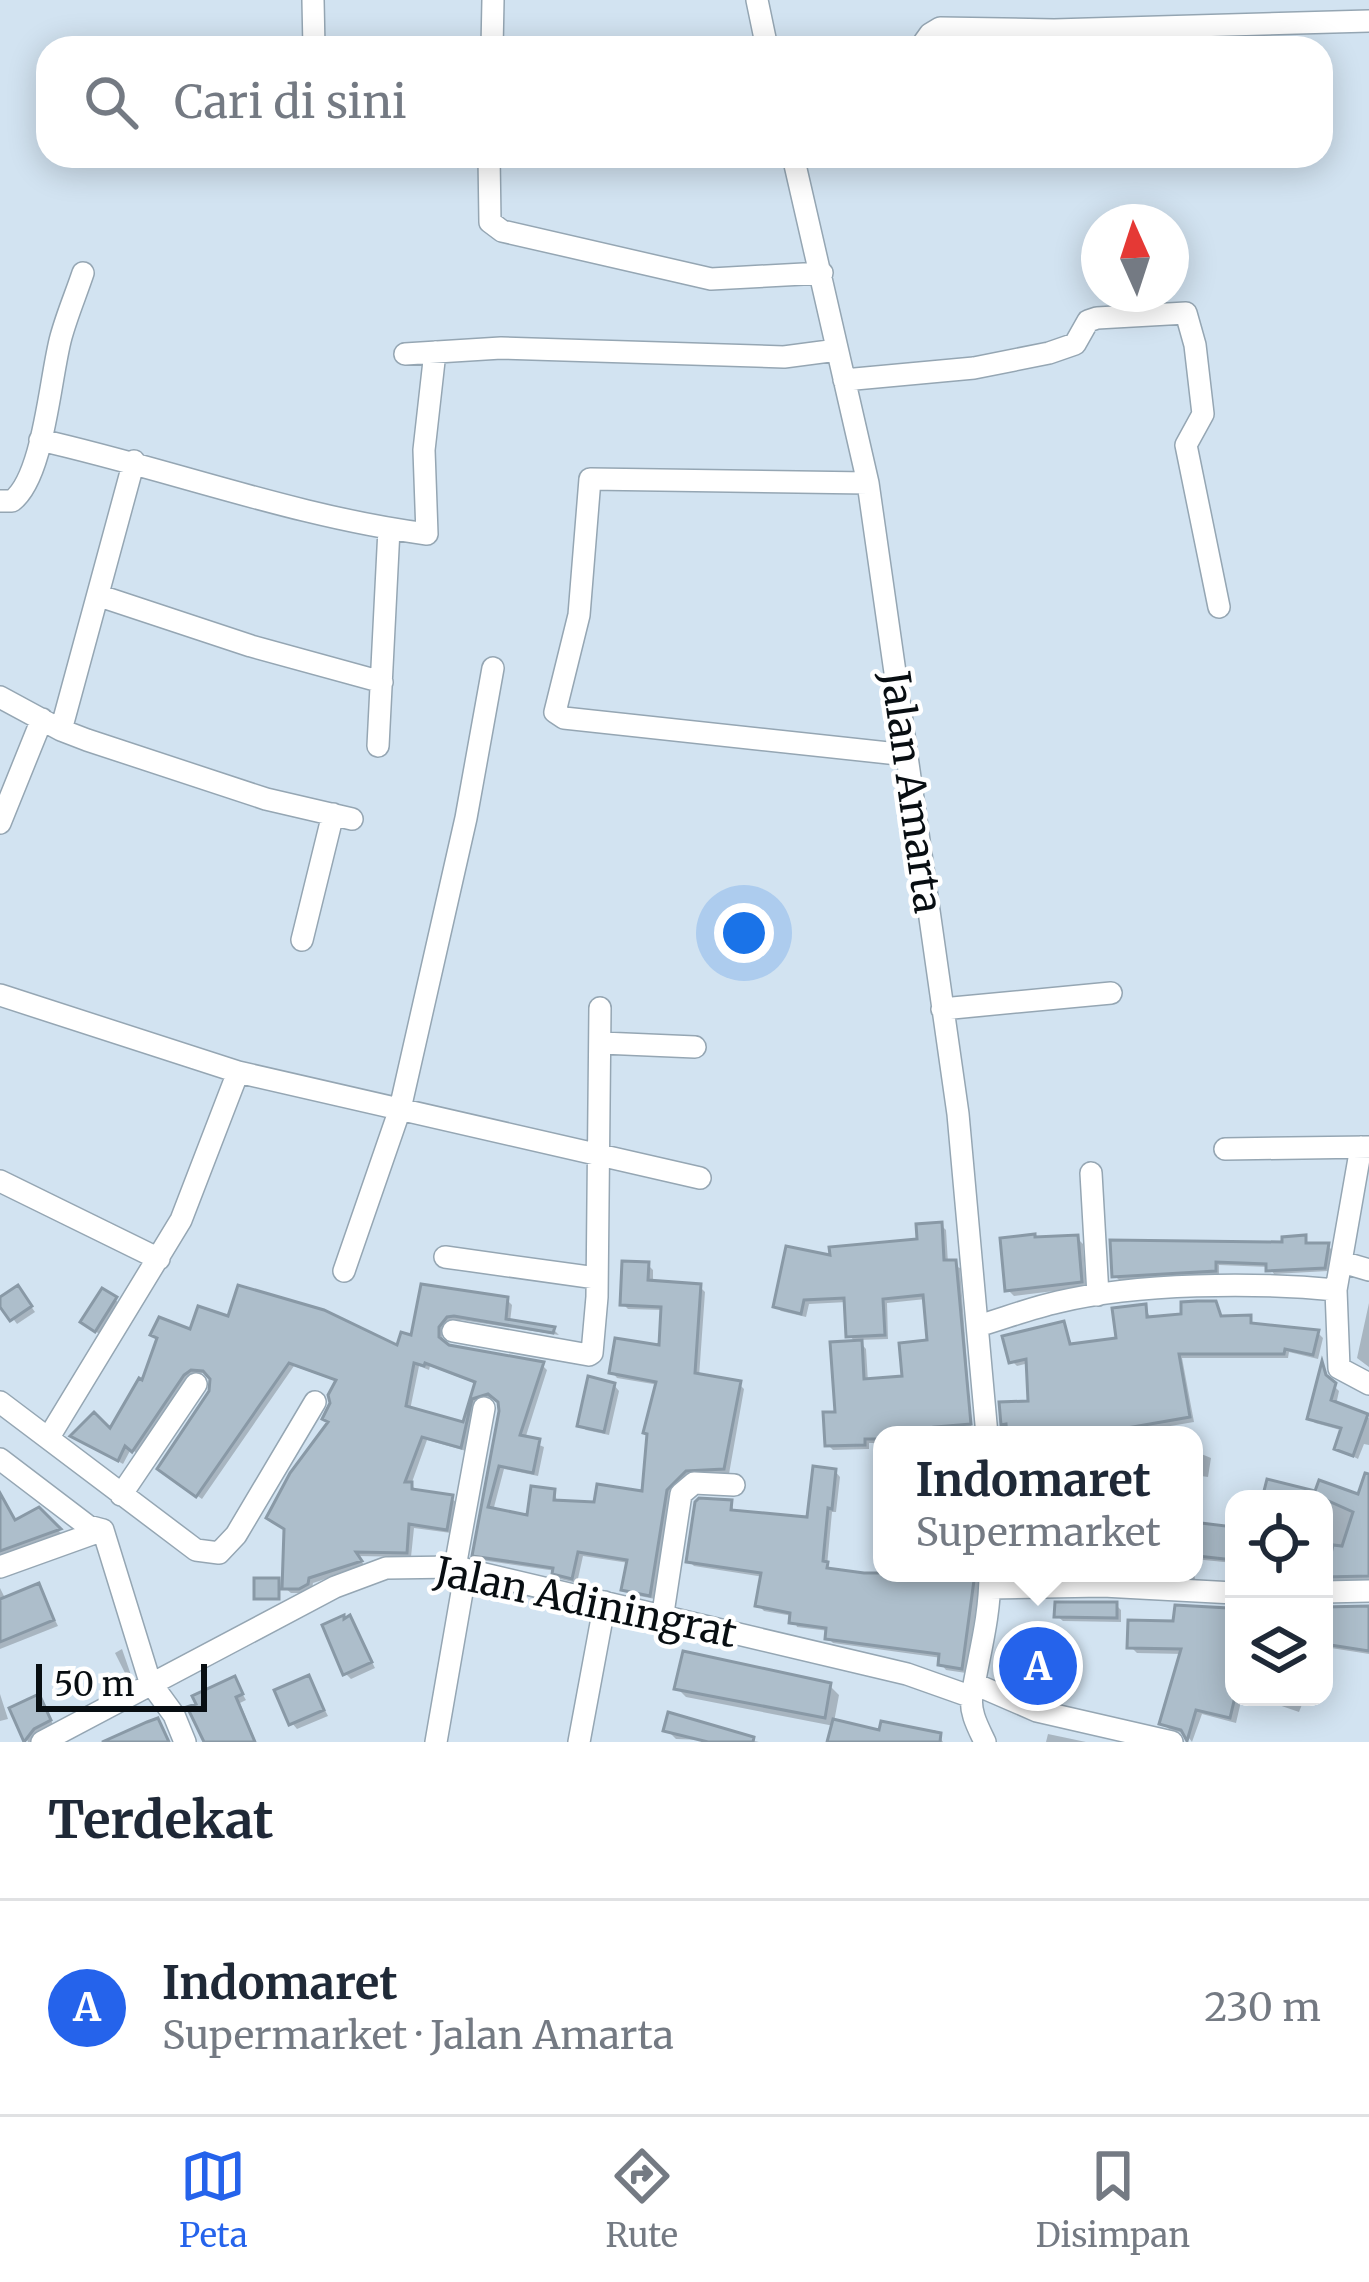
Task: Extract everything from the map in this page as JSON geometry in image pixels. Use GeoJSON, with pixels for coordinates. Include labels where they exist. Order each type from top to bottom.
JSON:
{"type":"FeatureCollection","features":[{"type":"Feature","properties":{"kind":"street"},"geometry":{"type":"LineString","coordinates":[[314,0],[314,36]]}},
{"type":"Feature","properties":{"kind":"street"},"geometry":{"type":"LineString","coordinates":[[492,36],[493,0]]}},
{"type":"Feature","properties":{"kind":"street"},"geometry":{"type":"LineString","coordinates":[[757,0],[764,36]]}},
{"type":"Feature","properties":{"kind":"street"},"geometry":{"type":"LineString","coordinates":[[932,36],[940,28],[1054,30],[1369,21]]}},
{"type":"Feature","properties":{"kind":"street"},"geometry":{"type":"LineString","coordinates":[[489,168],[489,216],[494,227],[711,279],[822,273]]}},
{"type":"Feature","properties":{"kind":"street","name":"Jalan Amarta"},"geometry":{"type":"LineString","coordinates":[[796,168],[868,483],[965,1172],[986,1426]]}},
{"type":"Feature","properties":{"kind":"street"},"geometry":{"type":"LineString","coordinates":[[0,501],[12,501],[23,491],[40,440],[61,336],[83,273]]}},
{"type":"Feature","properties":{"kind":"street"},"geometry":{"type":"LineString","coordinates":[[844,380],[1012,362],[1075,344],[1088,321],[1096,317],[1186,313],[1203,414],[1186,445],[1219,607]]}},
{"type":"Feature","properties":{"kind":"street"},"geometry":{"type":"LineString","coordinates":[[405,354],[614,349],[784,357],[837,350]]}},
{"type":"Feature","properties":{"kind":"street"},"geometry":{"type":"LineString","coordinates":[[40,440],[389,529],[427,534],[424,450],[435,352]]}},
{"type":"Feature","properties":{"kind":"street"},"geometry":{"type":"LineString","coordinates":[[0,824],[51,725],[100,596],[134,461]]}},
{"type":"Feature","properties":{"kind":"street"},"geometry":{"type":"LineString","coordinates":[[868,483],[590,479],[579,615],[555,712],[563,718],[907,755]]}},
{"type":"Feature","properties":{"kind":"street"},"geometry":{"type":"LineString","coordinates":[[378,746],[389,529]]}},
{"type":"Feature","properties":{"kind":"street"},"geometry":{"type":"LineString","coordinates":[[100,596],[251,646],[382,682]]}},
{"type":"Feature","properties":{"kind":"street"},"geometry":{"type":"LineString","coordinates":[[344,1271],[400,1109],[466,818],[493,668]]}},
{"type":"Feature","properties":{"kind":"street"},"geometry":{"type":"LineString","coordinates":[[0,697],[51,725],[266,799],[342,817],[302,940]]}},
{"type":"Feature","properties":{"kind":"street"},"geometry":{"type":"LineString","coordinates":[[942,1009],[1112,994]]}},
{"type":"Feature","properties":{"kind":"street"},"geometry":{"type":"LineString","coordinates":[[0,995],[238,1072],[700,1178]]}},
{"type":"Feature","properties":{"kind":"street"},"geometry":{"type":"LineString","coordinates":[[453,1331],[590,1355],[596,1278],[600,1009]]}},
{"type":"Feature","properties":{"kind":"street"},"geometry":{"type":"LineString","coordinates":[[602,1043],[695,1047]]}},
{"type":"Feature","properties":{"kind":"street"},"geometry":{"type":"LineString","coordinates":[[49,1436],[181,1220],[238,1072]]}},
{"type":"Feature","properties":{"kind":"street"},"geometry":{"type":"LineString","coordinates":[[1225,1148],[1365,1147],[1336,1290],[1339,1368],[1369,1384]]}},
{"type":"Feature","properties":{"kind":"street"},"geometry":{"type":"LineString","coordinates":[[1091,1173],[1098,1294]]}},
{"type":"Feature","properties":{"kind":"street"},"geometry":{"type":"LineString","coordinates":[[0,1181],[159,1259]]}},
{"type":"Feature","properties":{"kind":"street"},"geometry":{"type":"LineString","coordinates":[[445,1257],[596,1278]]}},
{"type":"Feature","properties":{"kind":"street"},"geometry":{"type":"LineString","coordinates":[[1342,1262],[1369,1270]]}},
{"type":"Feature","properties":{"kind":"street"},"geometry":{"type":"LineString","coordinates":[[978,1325],[1098,1294],[1245,1286],[1336,1290]]}},
{"type":"Feature","properties":{"kind":"street"},"geometry":{"type":"LineString","coordinates":[[121,1496],[196,1384]]}},
{"type":"Feature","properties":{"kind":"street"},"geometry":{"type":"LineString","coordinates":[[0,1402],[196,1550],[219,1552],[236,1534],[316,1402]]}},
{"type":"Feature","properties":{"kind":"street"},"geometry":{"type":"LineString","coordinates":[[436,1742],[484,1408]]}},
{"type":"Feature","properties":{"kind":"street"},"geometry":{"type":"LineString","coordinates":[[0,1459],[88,1526],[103,1530]]}},
{"type":"Feature","properties":{"kind":"street"},"geometry":{"type":"LineString","coordinates":[[663,1613],[681,1494],[694,1483],[734,1485]]}},
{"type":"Feature","properties":{"kind":"street"},"geometry":{"type":"LineString","coordinates":[[0,1567],[103,1530]]}},
{"type":"Feature","properties":{"kind":"street"},"geometry":{"type":"LineString","coordinates":[[103,1530],[150,1682],[174,1715],[184,1742]]}},
{"type":"Feature","properties":{"kind":"street","name":"Jalan Adiningrat"},"geometry":{"type":"LineString","coordinates":[[42,1742],[150,1682],[366,1573],[386,1568],[460,1568],[663,1613],[1172,1742]]}},
{"type":"Feature","properties":{"kind":"street"},"geometry":{"type":"LineString","coordinates":[[985,1742],[973,1711],[990,1582]]}},
{"type":"Feature","properties":{"kind":"street"},"geometry":{"type":"LineString","coordinates":[[1012,1582],[1225,1593]]}},
{"type":"Feature","properties":{"kind":"street"},"geometry":{"type":"LineString","coordinates":[[1333,1592],[1369,1591]]}},
{"type":"Feature","properties":{"kind":"street"},"geometry":{"type":"LineString","coordinates":[[579,1742],[605,1602]]}},
{"type":"Feature","properties":{"kind":"building"},"geometry":{"type":"Polygon","coordinates":[[[942,1222],[944,1260],[956,1260],[971,1424],[873,1426],[873,1439],[865,1439],[865,1445],[825,1446],[823,1412],[835,1412],[830,1342],[862,1340],[864,1379],[902,1376],[899,1343],[927,1340],[923,1295],[883,1299],[885,1335],[846,1337],[844,1298],[804,1300],[801,1314],[773,1307],[786,1246],[830,1255],[829,1247],[917,1239],[916,1224],[942,1222]]]}},
{"type":"Feature","properties":{"kind":"building"},"geometry":{"type":"Polygon","coordinates":[[[1078,1235],[1082,1282],[1005,1291],[1000,1238],[1078,1235]]]}},
{"type":"Feature","properties":{"kind":"building"},"geometry":{"type":"Polygon","coordinates":[[[1306,1235],[1306,1243],[1329,1243],[1325,1268],[1266,1271],[1266,1264],[1216,1262],[1216,1271],[1112,1277],[1110,1240],[1282,1242],[1282,1237],[1306,1235]]]}},
{"type":"Feature","properties":{"kind":"building"},"geometry":{"type":"Polygon","coordinates":[[[622,1261],[649,1262],[648,1280],[701,1284],[695,1373],[741,1381],[724,1469],[686,1471],[667,1490],[650,1596],[621,1590],[627,1560],[578,1552],[572,1579],[552,1574],[553,1568],[472,1556],[499,1411],[498,1402],[488,1394],[472,1399],[461,1448],[422,1437],[405,1482],[412,1482],[412,1489],[453,1495],[447,1530],[409,1524],[407,1553],[356,1552],[362,1561],[309,1578],[299,1589],[282,1589],[284,1529],[266,1518],[290,1473],[328,1422],[322,1419],[336,1380],[289,1363],[196,1497],[157,1469],[209,1391],[210,1379],[203,1371],[184,1375],[132,1452],[125,1446],[118,1461],[70,1436],[94,1412],[110,1428],[139,1378],[142,1380],[157,1338],[150,1335],[159,1317],[190,1329],[198,1306],[228,1316],[238,1285],[324,1310],[397,1345],[401,1332],[411,1335],[421,1284],[508,1297],[506,1319],[555,1327],[553,1333],[454,1316],[439,1327],[439,1337],[449,1345],[544,1362],[520,1435],[540,1439],[533,1473],[499,1466],[488,1507],[527,1515],[531,1486],[555,1489],[554,1500],[594,1502],[597,1484],[642,1491],[647,1434],[643,1433],[656,1382],[609,1373],[615,1338],[659,1345],[661,1307],[620,1305],[622,1261]],[[414,1363],[406,1406],[463,1422],[475,1382],[414,1363]]]}},
{"type":"Feature","properties":{"kind":"building"},"geometry":{"type":"Polygon","coordinates":[[[18,1285],[32,1306],[10,1321],[0,1307],[0,1297],[18,1285]]]}},
{"type":"Feature","properties":{"kind":"building"},"geometry":{"type":"Polygon","coordinates":[[[102,1288],[117,1297],[95,1332],[80,1322],[102,1288]]]}},
{"type":"Feature","properties":{"kind":"building"},"geometry":{"type":"Polygon","coordinates":[[[1216,1301],[1221,1316],[1251,1315],[1251,1323],[1319,1330],[1313,1355],[1285,1349],[1284,1354],[1179,1354],[1190,1417],[1138,1426],[1001,1425],[999,1402],[1028,1401],[1026,1359],[1009,1363],[1002,1336],[1064,1321],[1070,1344],[1116,1338],[1112,1308],[1146,1304],[1147,1317],[1181,1314],[1181,1302],[1216,1301]]]}},
{"type":"Feature","properties":{"kind":"building"},"geometry":{"type":"Polygon","coordinates":[[[1322,1361],[1326,1375],[1336,1383],[1331,1400],[1368,1414],[1353,1456],[1334,1449],[1341,1428],[1307,1419],[1322,1361]]]}},
{"type":"Feature","properties":{"kind":"building"},"geometry":{"type":"Polygon","coordinates":[[[588,1376],[615,1383],[604,1432],[577,1426],[588,1376]]]}},
{"type":"Feature","properties":{"kind":"building"},"geometry":{"type":"Polygon","coordinates":[[[813,1466],[836,1469],[823,1561],[828,1562],[827,1568],[873,1573],[873,1582],[974,1582],[962,1669],[938,1665],[939,1654],[825,1639],[826,1628],[789,1623],[790,1613],[755,1606],[761,1573],[686,1562],[699,1498],[732,1500],[731,1510],[807,1517],[813,1466]]]}},
{"type":"Feature","properties":{"kind":"building"},"geometry":{"type":"Polygon","coordinates":[[[1365,1473],[1369,1474],[1369,1576],[1333,1577],[1333,1545],[1342,1546],[1353,1512],[1333,1503],[1333,1490],[1315,1490],[1319,1480],[1358,1494],[1365,1473]]]}},
{"type":"Feature","properties":{"kind":"building"},"geometry":{"type":"Polygon","coordinates":[[[1267,1479],[1311,1490],[1264,1490],[1267,1479]]]}},
{"type":"Feature","properties":{"kind":"building"},"geometry":{"type":"Polygon","coordinates":[[[0,1493],[15,1520],[39,1507],[61,1529],[0,1551],[0,1493]]]}},
{"type":"Feature","properties":{"kind":"building"},"geometry":{"type":"Polygon","coordinates":[[[1203,1523],[1225,1526],[1225,1559],[1203,1557],[1203,1523]]]}},
{"type":"Feature","properties":{"kind":"building"},"geometry":{"type":"Polygon","coordinates":[[[254,1578],[279,1578],[279,1599],[254,1599],[254,1578]]]}},
{"type":"Feature","properties":{"kind":"building"},"geometry":{"type":"Polygon","coordinates":[[[39,1583],[54,1620],[0,1642],[0,1599],[39,1583]]]}},
{"type":"Feature","properties":{"kind":"building"},"geometry":{"type":"Polygon","coordinates":[[[1055,1602],[1117,1602],[1117,1618],[1054,1617],[1055,1602]]]}},
{"type":"Feature","properties":{"kind":"building"},"geometry":{"type":"Polygon","coordinates":[[[1175,1605],[1225,1608],[1225,1706],[1233,1706],[1230,1718],[1196,1710],[1187,1741],[1181,1730],[1159,1724],[1181,1649],[1127,1648],[1128,1620],[1173,1621],[1175,1605]]]}},
{"type":"Feature","properties":{"kind":"building"},"geometry":{"type":"Polygon","coordinates":[[[1369,1606],[1369,1651],[1333,1645],[1333,1607],[1369,1606]]]}},
{"type":"Feature","properties":{"kind":"building"},"geometry":{"type":"Polygon","coordinates":[[[344,1615],[344,1619],[350,1615],[372,1662],[343,1675],[322,1625],[344,1615]]]}},
{"type":"Feature","properties":{"kind":"building"},"geometry":{"type":"Polygon","coordinates":[[[1009,1650],[1068,1650],[1067,1682],[1009,1682],[1009,1650]]]}},
{"type":"Feature","properties":{"kind":"building"},"geometry":{"type":"Polygon","coordinates":[[[683,1651],[831,1683],[825,1718],[674,1689],[683,1651]]]}},
{"type":"Feature","properties":{"kind":"building"},"geometry":{"type":"Polygon","coordinates":[[[309,1675],[324,1710],[289,1725],[274,1690],[309,1675]]]}},
{"type":"Feature","properties":{"kind":"building"},"geometry":{"type":"Polygon","coordinates":[[[235,1676],[243,1694],[236,1697],[255,1742],[204,1742],[187,1707],[196,1704],[192,1696],[235,1676]]]}},
{"type":"Feature","properties":{"kind":"building"},"geometry":{"type":"Polygon","coordinates":[[[39,1694],[51,1720],[34,1729],[24,1742],[9,1708],[39,1694]]]}},
{"type":"Feature","properties":{"kind":"building"},"geometry":{"type":"Polygon","coordinates":[[[668,1712],[754,1737],[753,1742],[708,1742],[663,1731],[668,1712]]]}},
{"type":"Feature","properties":{"kind":"building"},"geometry":{"type":"Polygon","coordinates":[[[158,1718],[169,1742],[102,1742],[147,1722],[158,1718]]]}},
{"type":"Feature","properties":{"kind":"building"},"geometry":{"type":"Polygon","coordinates":[[[833,1719],[879,1730],[881,1721],[941,1733],[940,1742],[827,1742],[833,1719]]]}},
{"type":"Feature","properties":{"kind":"place","name":"Indomaret"},"geometry":{"type":"Point","coordinates":[1038,1666]}}]}
